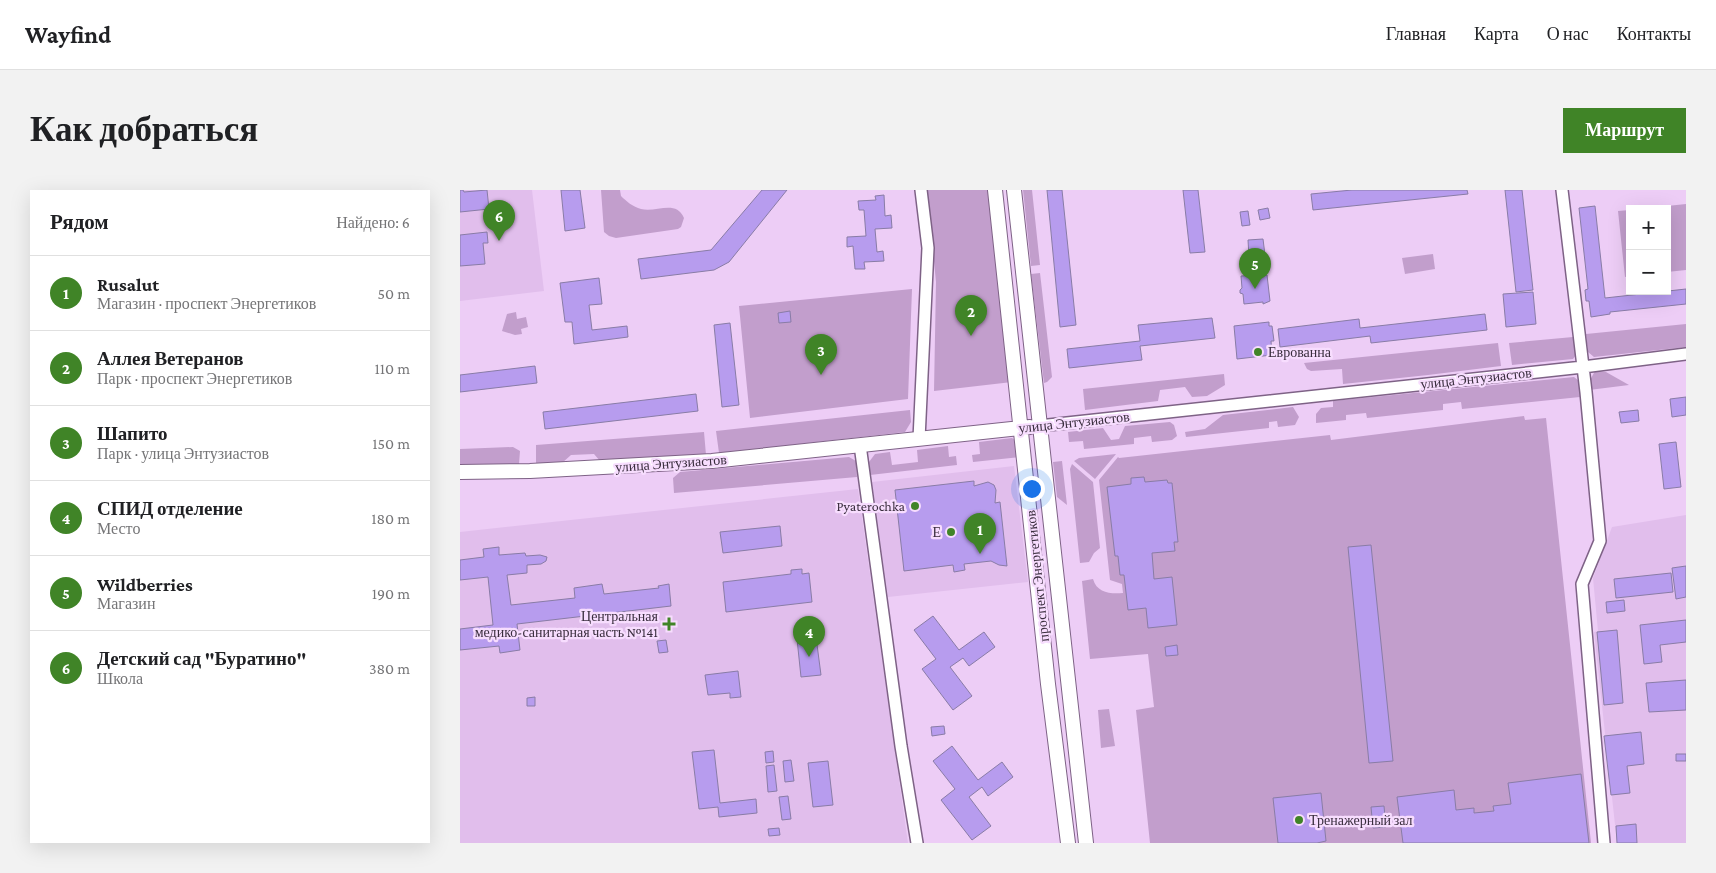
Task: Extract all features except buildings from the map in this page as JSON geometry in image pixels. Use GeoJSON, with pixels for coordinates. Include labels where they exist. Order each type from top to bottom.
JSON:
{"type":"FeatureCollection","features":[{"type":"Feature","properties":{"kind":"main road","name":"проспект Энергетиков"},"geometry":{"type":"LineString","coordinates":[[996,190],[1048,684],[1068,843]]}},
{"type":"Feature","properties":{"kind":"main road","name":"проспект Энергетиков"},"geometry":{"type":"LineString","coordinates":[[1014,190],[1086,843]]}},
{"type":"Feature","properties":{"kind":"main road","name":"улица Энтузиастов"},"geometry":{"type":"LineString","coordinates":[[460,472],[530,471],[712,461],[1039,426]]}},
{"type":"Feature","properties":{"kind":"main road"},"geometry":{"type":"LineString","coordinates":[[1048,684],[1067,680]]}},
{"type":"Feature","properties":{"kind":"main road"},"geometry":{"type":"LineString","coordinates":[[1058,756],[1076,755]]}},
{"type":"Feature","properties":{"kind":"main road"},"geometry":{"type":"LineString","coordinates":[[1065,814],[1082,811]]}},
{"type":"Feature","properties":{"kind":"street"},"geometry":{"type":"LineString","coordinates":[[919,439],[928,248],[921,190]]}},
{"type":"Feature","properties":{"kind":"street"},"geometry":{"type":"LineString","coordinates":[[1562,190],[1583,366],[1600,542],[1582,584],[1604,843]]}},
{"type":"Feature","properties":{"kind":"street","name":"улица Энтузиастов"},"geometry":{"type":"LineString","coordinates":[[1039,426],[1686,354]]}},
{"type":"Feature","properties":{"kind":"street"},"geometry":{"type":"LineString","coordinates":[[860,445],[901,746],[917,843]]}},
{"type":"Feature","properties":{"kind":"shaded area"},"geometry":{"type":"Polygon","coordinates":[[[460,190],[532,190],[544,291],[460,301],[460,190]]]}},
{"type":"Feature","properties":{"kind":"shaded area"},"geometry":{"type":"Polygon","coordinates":[[[601,190],[620,190],[621,196],[625,200],[641,209],[676,209],[684,218],[681,227],[616,238],[609,236],[604,232],[601,190]]]}},
{"type":"Feature","properties":{"kind":"shaded area"},"geometry":{"type":"Polygon","coordinates":[[[927,190],[990,190],[1012,382],[934,391],[936,282],[927,190]]]}},
{"type":"Feature","properties":{"kind":"shaded area"},"geometry":{"type":"Polygon","coordinates":[[[1023,190],[1032,190],[1040,265],[1031,266],[1023,190]]]}},
{"type":"Feature","properties":{"kind":"shaded area"},"geometry":{"type":"Polygon","coordinates":[[[1686,204],[1686,270],[1671,272],[1671,206],[1686,204]]]}},
{"type":"Feature","properties":{"kind":"shaded area"},"geometry":{"type":"Polygon","coordinates":[[[1626,210],[1625,277],[1618,211],[1626,210]]]}},
{"type":"Feature","properties":{"kind":"shaded area"},"geometry":{"type":"Polygon","coordinates":[[[1433,254],[1435,269],[1405,274],[1402,258],[1433,254]]]}},
{"type":"Feature","properties":{"kind":"shaded area"},"geometry":{"type":"Polygon","coordinates":[[[1040,273],[1052,377],[1044,383],[1031,274],[1040,273]]]}},
{"type":"Feature","properties":{"kind":"shaded area"},"geometry":{"type":"Polygon","coordinates":[[[912,289],[908,399],[750,418],[739,306],[912,289]]]}},
{"type":"Feature","properties":{"kind":"shaded area"},"geometry":{"type":"Polygon","coordinates":[[[516,312],[517,319],[526,317],[528,327],[521,329],[522,334],[515,335],[502,331],[507,314],[516,312]]]}},
{"type":"Feature","properties":{"kind":"shaded area"},"geometry":{"type":"Polygon","coordinates":[[[1686,324],[1686,347],[1594,357],[1588,352],[1586,334],[1686,324]]]}},
{"type":"Feature","properties":{"kind":"shaded area"},"geometry":{"type":"Polygon","coordinates":[[[1573,337],[1576,355],[1573,359],[1512,365],[1509,343],[1573,337]]]}},
{"type":"Feature","properties":{"kind":"shaded area"},"geometry":{"type":"Polygon","coordinates":[[[1498,343],[1501,366],[1343,384],[1342,369],[1311,371],[1307,369],[1304,363],[1498,343]]]}},
{"type":"Feature","properties":{"kind":"shaded area"},"geometry":{"type":"Polygon","coordinates":[[[1595,371],[1606,372],[1629,385],[1589,390],[1589,382],[1595,371]]]}},
{"type":"Feature","properties":{"kind":"shaded area"},"geometry":{"type":"Polygon","coordinates":[[[1224,374],[1225,385],[1207,396],[1192,397],[1185,387],[1160,390],[1158,401],[1085,410],[1083,389],[1224,374]]]}},
{"type":"Feature","properties":{"kind":"shaded area"},"geometry":{"type":"Polygon","coordinates":[[[1574,377],[1579,381],[1580,397],[1462,409],[1461,402],[1443,404],[1443,410],[1367,418],[1366,413],[1346,415],[1346,420],[1316,423],[1316,414],[1321,408],[1333,407],[1333,401],[1574,377]]]}},
{"type":"Feature","properties":{"kind":"shaded area"},"geometry":{"type":"Polygon","coordinates":[[[1293,407],[1299,417],[1295,425],[1278,427],[1277,421],[1269,422],[1269,428],[1186,437],[1185,432],[1205,429],[1223,415],[1293,407]]]}},
{"type":"Feature","properties":{"kind":"shaded area"},"geometry":{"type":"Polygon","coordinates":[[[910,410],[911,422],[905,432],[719,453],[716,431],[910,410]]]}},
{"type":"Feature","properties":{"kind":"shaded area"},"geometry":{"type":"Polygon","coordinates":[[[1524,416],[1525,420],[1546,418],[1591,843],[1150,843],[1136,710],[1154,707],[1148,654],[1090,659],[1082,581],[1093,579],[1095,584],[1105,592],[1123,593],[1122,584],[1110,580],[1099,480],[1118,457],[1330,435],[1331,440],[1524,416]]]}},
{"type":"Feature","properties":{"kind":"shaded area"},"geometry":{"type":"Polygon","coordinates":[[[1170,422],[1174,425],[1177,436],[1172,440],[1152,442],[1151,436],[1134,438],[1134,444],[1084,449],[1083,441],[1069,442],[1068,432],[1103,428],[1111,440],[1119,439],[1125,426],[1170,422]]]}},
{"type":"Feature","properties":{"kind":"shaded area"},"geometry":{"type":"Polygon","coordinates":[[[704,432],[706,455],[600,461],[594,454],[571,455],[562,463],[536,464],[536,445],[704,432]]]}},
{"type":"Feature","properties":{"kind":"shaded area"},"geometry":{"type":"Polygon","coordinates":[[[1012,438],[1015,440],[1020,457],[973,462],[972,455],[980,454],[979,442],[1012,438]]]}},
{"type":"Feature","properties":{"kind":"shaded area"},"geometry":{"type":"Polygon","coordinates":[[[948,446],[949,457],[956,456],[957,465],[870,475],[869,462],[875,454],[890,452],[892,465],[918,462],[917,450],[948,446]]]}},
{"type":"Feature","properties":{"kind":"shaded area"},"geometry":{"type":"Polygon","coordinates":[[[513,447],[520,451],[519,464],[460,465],[460,449],[513,447]]]}},
{"type":"Feature","properties":{"kind":"shaded area"},"geometry":{"type":"Polygon","coordinates":[[[1116,454],[1095,479],[1074,461],[1079,458],[1116,454]]]}},
{"type":"Feature","properties":{"kind":"shaded area"},"geometry":{"type":"Polygon","coordinates":[[[849,457],[856,461],[857,477],[674,493],[673,478],[680,472],[849,457]]]}},
{"type":"Feature","properties":{"kind":"shaded area"},"geometry":{"type":"Polygon","coordinates":[[[1062,461],[1067,505],[1057,497],[1053,462],[1062,461]]]}},
{"type":"Feature","properties":{"kind":"shaded area"},"geometry":{"type":"Polygon","coordinates":[[[1072,464],[1093,482],[1100,548],[1094,553],[1089,562],[1080,563],[1070,469],[1072,464]]]}},
{"type":"Feature","properties":{"kind":"shaded area"},"geometry":{"type":"Polygon","coordinates":[[[1014,466],[1028,582],[888,597],[872,482],[1014,466]]]}},
{"type":"Feature","properties":{"kind":"shaded area","name":"Центральная медико-санитарная часть №141"},"geometry":{"type":"Polygon","coordinates":[[[858,489],[908,843],[460,843],[460,532],[858,489]]]}},
{"type":"Feature","properties":{"kind":"shaded area"},"geometry":{"type":"Polygon","coordinates":[[[1686,515],[1686,843],[1617,843],[1594,632],[1598,631],[1593,578],[1612,527],[1686,515]]]}},
{"type":"Feature","properties":{"kind":"shaded area"},"geometry":{"type":"Polygon","coordinates":[[[1109,709],[1115,746],[1101,748],[1098,710],[1109,709]]]}},
{"type":"Feature","properties":{"kind":"place","name":"Детский сад \"Буратино\""},"geometry":{"type":"Point","coordinates":[499,241]}},
{"type":"Feature","properties":{"kind":"place","name":"Wildberries"},"geometry":{"type":"Point","coordinates":[1255,289]}},
{"type":"Feature","properties":{"kind":"place","name":"Аллея Ветеранов"},"geometry":{"type":"Point","coordinates":[971,336]}},
{"type":"Feature","properties":{"kind":"place","name":"Еврованна"},"geometry":{"type":"Point","coordinates":[1258,352]}},
{"type":"Feature","properties":{"kind":"place","name":"Шапито"},"geometry":{"type":"Point","coordinates":[821,375]}},
{"type":"Feature","properties":{"kind":"place","name":"Pyaterochka"},"geometry":{"type":"Point","coordinates":[915,506]}},
{"type":"Feature","properties":{"kind":"place","name":"Е"},"geometry":{"type":"Point","coordinates":[951,532]}},
{"type":"Feature","properties":{"kind":"place","name":"Rusalut"},"geometry":{"type":"Point","coordinates":[980,554]}},
{"type":"Feature","properties":{"kind":"place","name":"Центральная медико-санитарная часть №141"},"geometry":{"type":"Point","coordinates":[669,624]}},
{"type":"Feature","properties":{"kind":"place","name":"СПИД отделение"},"geometry":{"type":"Point","coordinates":[809,657]}},
{"type":"Feature","properties":{"kind":"place","name":"Тренажерный зал"},"geometry":{"type":"Point","coordinates":[1299,820]}}]}
